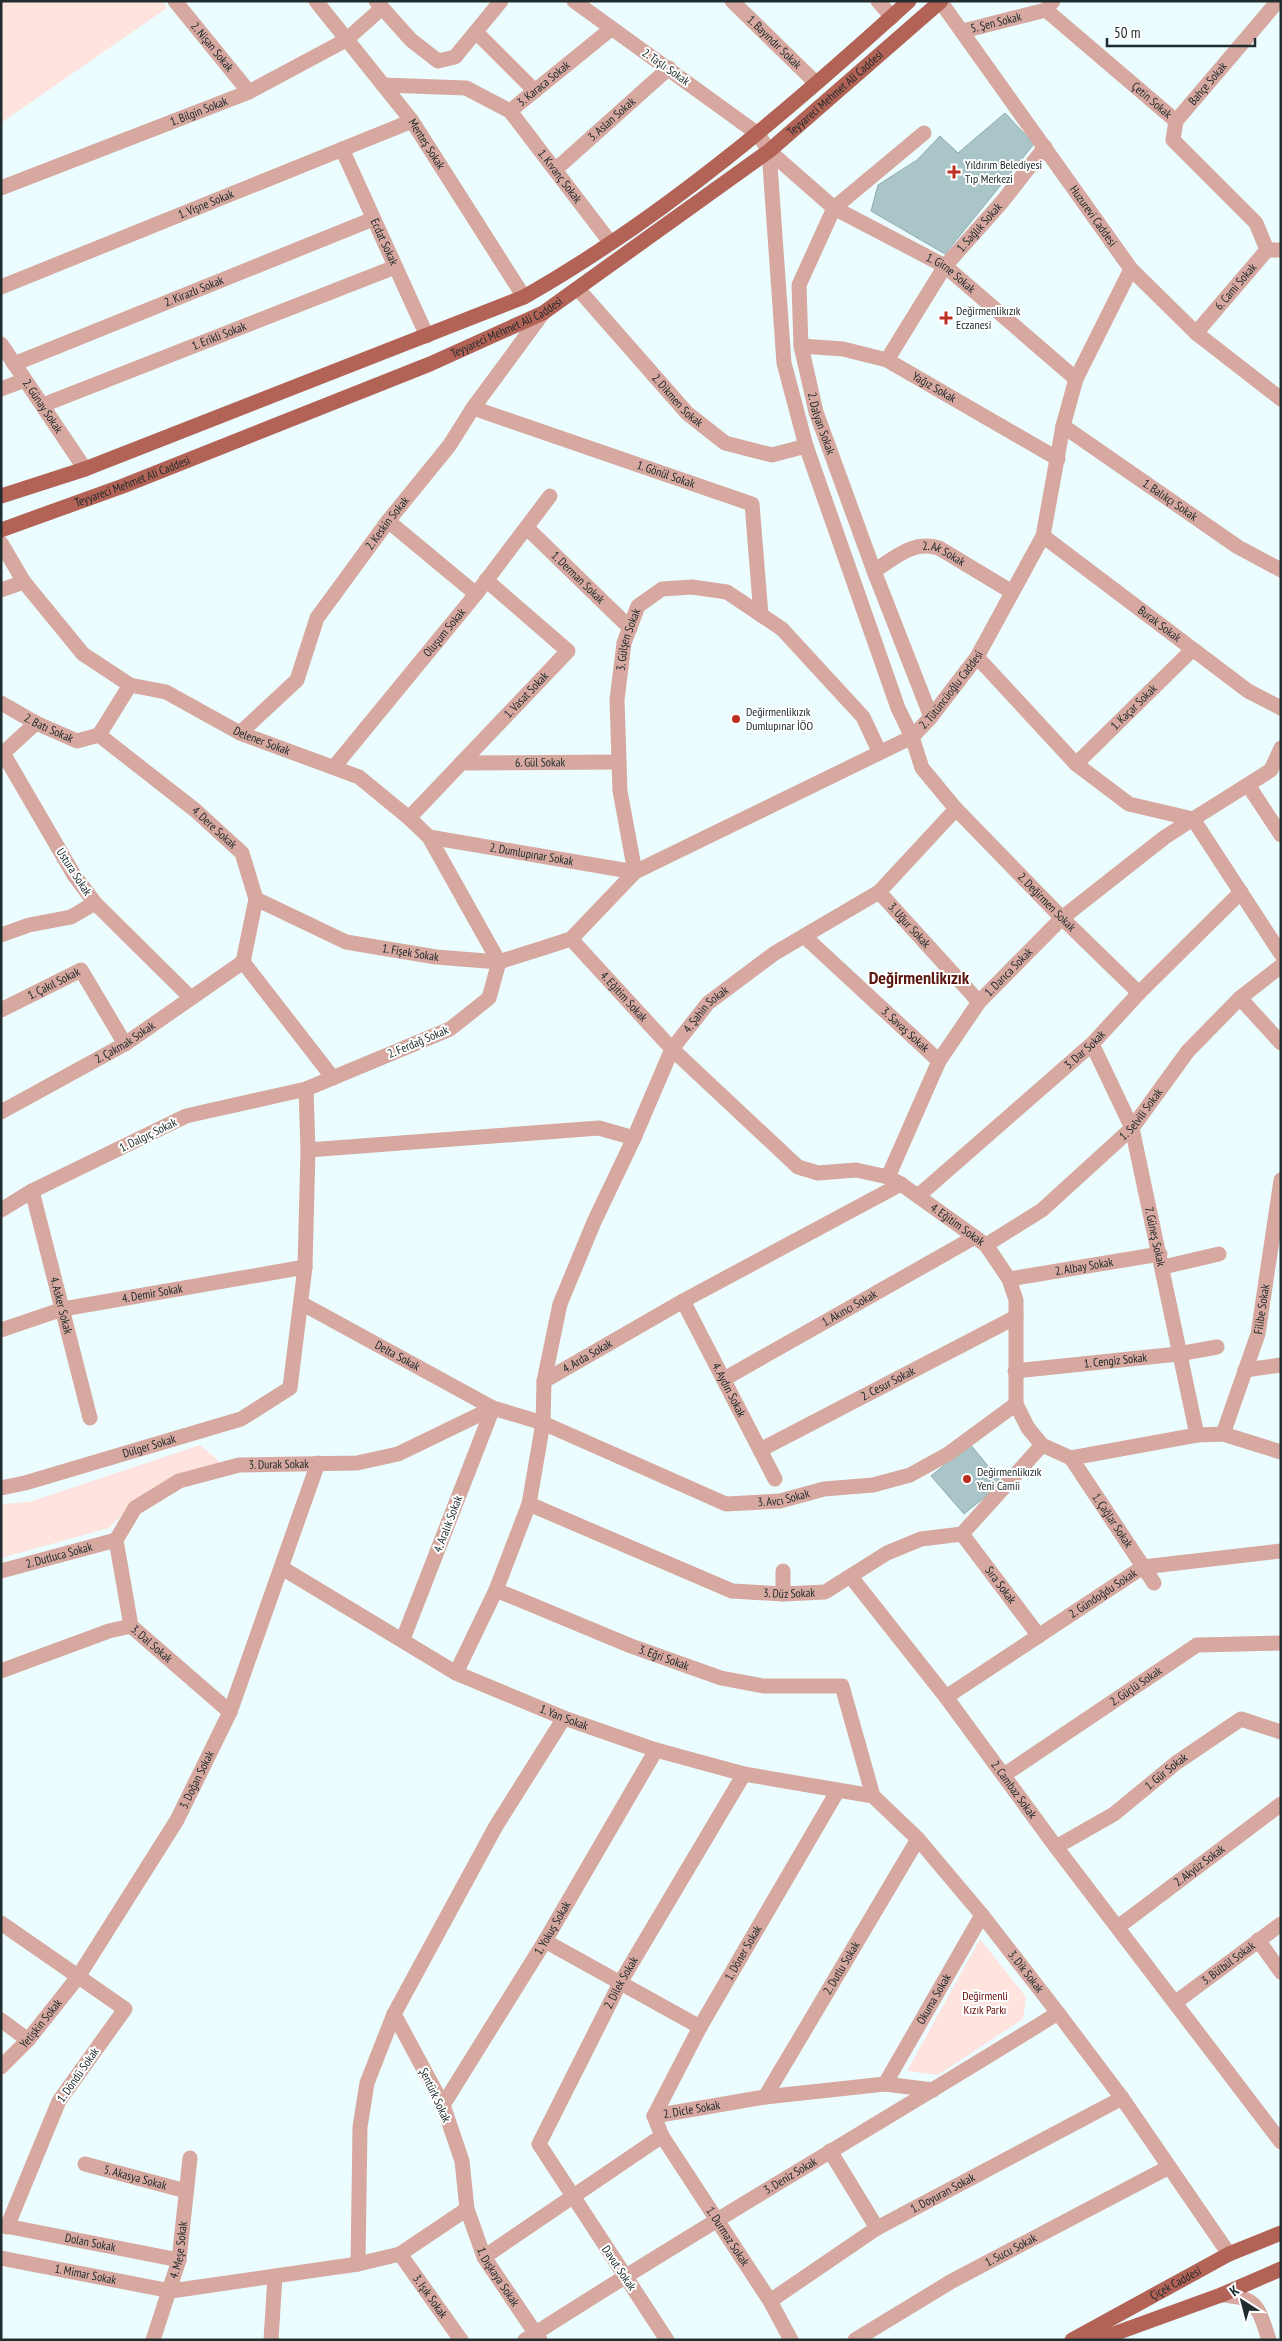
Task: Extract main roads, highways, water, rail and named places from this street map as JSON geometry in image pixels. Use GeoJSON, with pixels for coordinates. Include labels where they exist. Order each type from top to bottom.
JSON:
{"type":"FeatureCollection","features":[{"type":"Feature","properties":{"kind":"main road","name":"Teyyareci Mehmet Ali Caddesi"},"geometry":{"type":"LineString","coordinates":[[1,496],[85,469],[524,297],[559,277],[610,242],[758,134],[909,1]]}},
{"type":"Feature","properties":{"kind":"main road","name":"Teyyareci Mehmet Ali Caddesi"},"geometry":{"type":"LineString","coordinates":[[1,530],[123,486],[430,364],[543,313],[579,290],[769,151],[941,2]]}},
{"type":"Feature","properties":{"kind":"main road","name":"Çiçek Caddesi"},"geometry":{"type":"LineString","coordinates":[[1072,2340],[1229,2254],[1281,2233]]}},
{"type":"Feature","properties":{"kind":"main road","name":"Çiçek Caddesi"},"geometry":{"type":"LineString","coordinates":[[1097,2340],[1221,2295],[1281,2269]]}},
{"type":"Feature","properties":{"kind":"place","name":"Yıldırım Belediyesi Tıp Merkezi"},"geometry":{"type":"Point","coordinates":[954,172]}},
{"type":"Feature","properties":{"kind":"place","name":"Değirmenlikızık Eczanesi"},"geometry":{"type":"Point","coordinates":[946,318]}},
{"type":"Feature","properties":{"kind":"place","name":"Değirmenlikızık Dumlupınar İÖO"},"geometry":{"type":"Point","coordinates":[736,719]}},
{"type":"Feature","properties":{"kind":"place","name":"Değirmenlikızık Yeni Camii"},"geometry":{"type":"Point","coordinates":[967,1479]}},
{"type":"Feature","properties":{"kind":"district","name":"Değirmenlikızık"},"geometry":{"type":"Point","coordinates":[919,978]}},
{"type":"Feature","properties":{"kind":"park label","name":"Değirmenli Kızık Parkı"},"geometry":{"type":"Point","coordinates":[985,2003]}}]}
